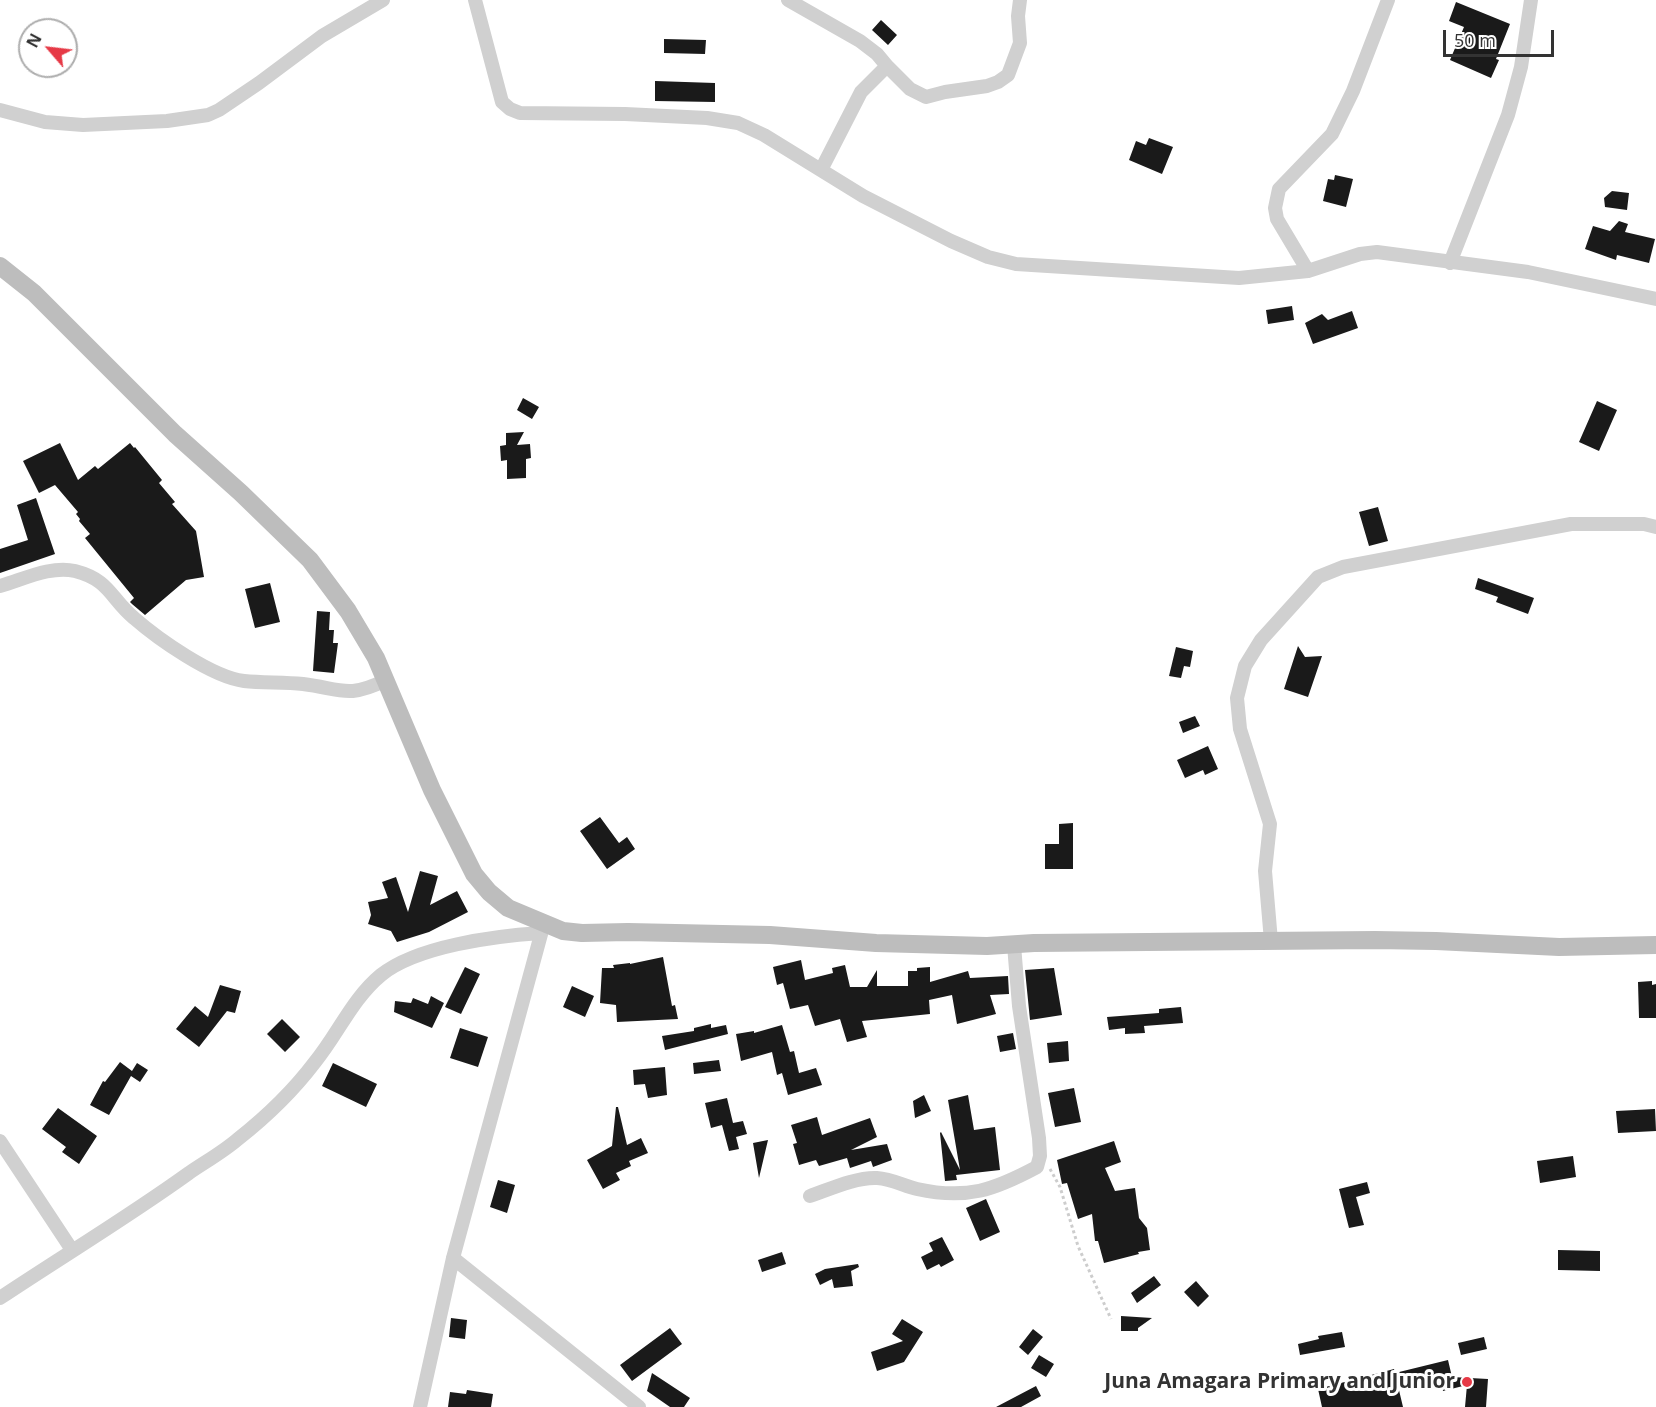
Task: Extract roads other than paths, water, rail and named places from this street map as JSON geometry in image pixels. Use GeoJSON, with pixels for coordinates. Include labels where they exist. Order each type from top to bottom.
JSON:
{"type":"FeatureCollection","features":[{"type":"Feature","properties":{"kind":"main road"},"geometry":{"type":"LineString","coordinates":[[0,266],[34,292],[175,434],[241,493],[310,560],[348,611],[376,658],[432,790],[474,874],[489,892],[508,908],[543,928],[582,933],[770,935],[876,943],[987,946],[1034,943],[1271,941],[1436,941],[1559,947],[1656,945]]}},
{"type":"Feature","properties":{"kind":"street"},"geometry":{"type":"LineString","coordinates":[[0,110],[45,122],[83,125],[167,121],[208,115],[259,83],[322,36],[383,0]]}},
{"type":"Feature","properties":{"kind":"street"},"geometry":{"type":"LineString","coordinates":[[475,0],[502,102],[510,109],[520,113],[625,114],[722,120],[751,128],[863,196],[951,241],[988,257],[1016,264],[1239,278],[1308,271],[1360,254],[1377,252],[1528,272],[1656,299]]}},
{"type":"Feature","properties":{"kind":"street"},"geometry":{"type":"LineString","coordinates":[[792,1],[860,41],[877,54],[910,88],[926,97],[987,86],[1008,75],[1020,43],[1018,16],[1020,0]]}},
{"type":"Feature","properties":{"kind":"street"},"geometry":{"type":"LineString","coordinates":[[1308,271],[1277,219],[1275,208],[1279,189],[1332,134],[1353,92],[1388,0]]}},
{"type":"Feature","properties":{"kind":"street"},"geometry":{"type":"LineString","coordinates":[[1450,263],[1508,115],[1521,67],[1531,0]]}},
{"type":"Feature","properties":{"kind":"street"},"geometry":{"type":"LineString","coordinates":[[821,170],[861,92],[887,66]]}},
{"type":"Feature","properties":{"kind":"street"},"geometry":{"type":"LineString","coordinates":[[1271,941],[1265,871],[1270,824],[1240,729],[1237,698],[1245,666],[1261,640],[1298,598],[1318,577],[1344,567],[1571,524],[1644,524],[1656,527]]}},
{"type":"Feature","properties":{"kind":"street"},"geometry":{"type":"LineString","coordinates":[[0,586],[57,569],[86,574],[107,587],[133,618],[160,637],[199,663],[220,674],[242,680],[290,683],[347,692],[367,689],[386,680]]}},
{"type":"Feature","properties":{"kind":"street"},"geometry":{"type":"LineString","coordinates":[[0,1299],[72,1250],[131,1214],[237,1140],[292,1090],[324,1051],[356,1001],[381,975],[434,950],[543,928],[453,1258],[420,1407]]}},
{"type":"Feature","properties":{"kind":"street"},"geometry":{"type":"LineString","coordinates":[[810,1196],[853,1182],[875,1178],[895,1181],[916,1189],[949,1193],[977,1193],[1007,1183],[1037,1167],[1040,1156],[1040,1138],[1019,1006],[1014,945]]}},
{"type":"Feature","properties":{"kind":"street"},"geometry":{"type":"LineString","coordinates":[[0,1141],[26,1177],[72,1250]]}},
{"type":"Feature","properties":{"kind":"street"},"geometry":{"type":"LineString","coordinates":[[453,1258],[639,1407]]}},
{"type":"Feature","properties":{"kind":"place","name":"Juna Amagara Primary and Junior"},"geometry":{"type":"Point","coordinates":[1467,1382]}}]}
